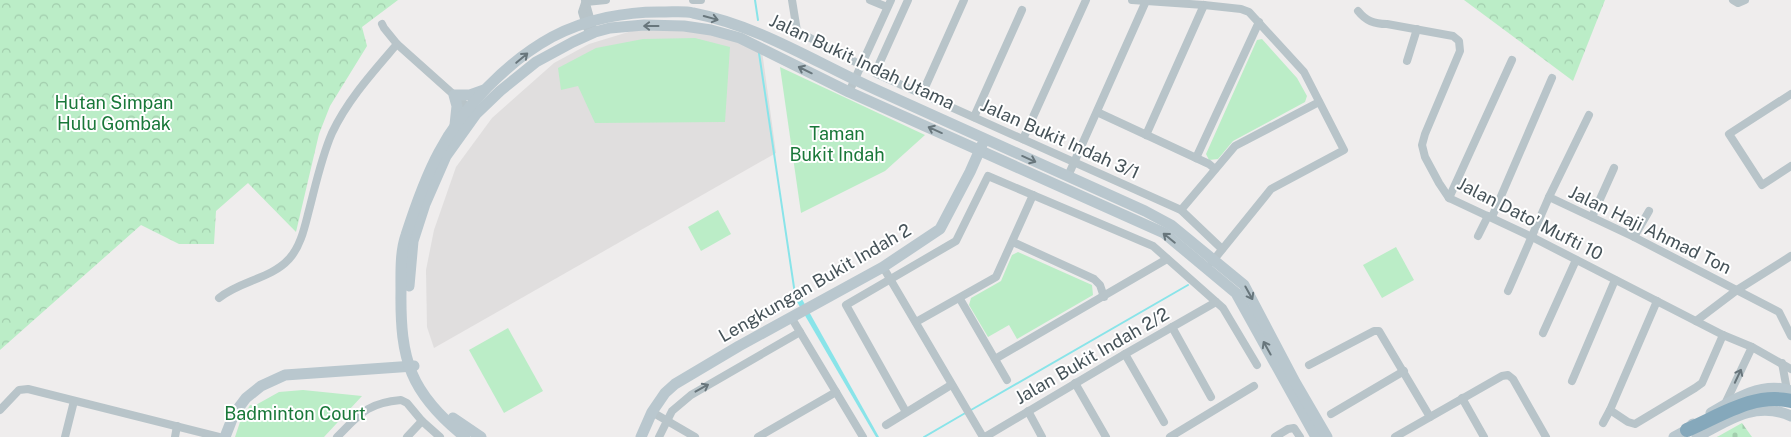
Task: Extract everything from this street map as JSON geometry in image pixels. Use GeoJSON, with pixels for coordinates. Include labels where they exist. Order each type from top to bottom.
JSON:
{"type":"FeatureCollection","features":[{"type":"Feature","properties":{"kind":"highway"},"geometry":{"type":"LineString","coordinates":[[1692,433],[1754,401],[1790,394]]}},
{"type":"Feature","properties":{"kind":"highway"},"geometry":{"type":"LineString","coordinates":[[1746,412],[1752,408],[1768,404],[1791,408]]}},
{"type":"Feature","properties":{"kind":"street"},"geometry":{"type":"LineString","coordinates":[[590,28],[582,12],[585,1],[606,0]]}},
{"type":"Feature","properties":{"kind":"street"},"geometry":{"type":"LineString","coordinates":[[693,0],[701,0]]}},
{"type":"Feature","properties":{"kind":"street"},"geometry":{"type":"LineString","coordinates":[[792,0],[797,31],[861,66]]}},
{"type":"Feature","properties":{"kind":"street"},"geometry":{"type":"LineString","coordinates":[[849,92],[889,4],[870,0]]}},
{"type":"Feature","properties":{"kind":"street","name":"Jalan Bukit Indah 3/1"},"geometry":{"type":"LineString","coordinates":[[908,0],[875,73],[1181,210],[1222,249]]}},
{"type":"Feature","properties":{"kind":"street"},"geometry":{"type":"LineString","coordinates":[[922,94],[964,0]]}},
{"type":"Feature","properties":{"kind":"street"},"geometry":{"type":"LineString","coordinates":[[1023,139],[1086,0]]}},
{"type":"Feature","properties":{"kind":"street"},"geometry":{"type":"LineString","coordinates":[[1132,0],[1204,5],[1242,9],[1249,12],[1304,72],[1344,150],[1271,188],[1210,264]]}},
{"type":"Feature","properties":{"kind":"street"},"geometry":{"type":"LineString","coordinates":[[1733,0],[1738,3],[1745,0]]}},
{"type":"Feature","properties":{"kind":"street"},"geometry":{"type":"LineString","coordinates":[[1068,176],[1146,1]]}},
{"type":"Feature","properties":{"kind":"street"},"geometry":{"type":"LineString","coordinates":[[1146,135],[1204,5]]}},
{"type":"Feature","properties":{"kind":"street"},"geometry":{"type":"LineString","coordinates":[[974,117],[1022,10]]}},
{"type":"Feature","properties":{"kind":"street","name":"Jalan Bukit Indah Utama"},"geometry":{"type":"LineString","coordinates":[[481,437],[457,422],[435,400],[412,366],[401,325],[401,279],[404,240],[417,202],[439,152],[454,127],[472,111],[536,62],[590,28],[611,16],[646,11],[691,12],[744,26],[854,80],[1145,211],[1171,225],[1210,264],[1239,298],[1316,437]]}},
{"type":"Feature","properties":{"kind":"street","name":"Jalan Dato' Mufti 10"},"geometry":{"type":"LineString","coordinates":[[1358,11],[1362,17],[1377,24],[1387,24],[1453,36],[1459,41],[1460,51],[1422,145],[1424,157],[1431,171],[1449,198],[1490,216],[1723,335],[1752,347],[1791,369]]}},
{"type":"Feature","properties":{"kind":"street"},"geometry":{"type":"LineString","coordinates":[[1196,158],[1259,22]]}},
{"type":"Feature","properties":{"kind":"street"},"geometry":{"type":"LineString","coordinates":[[382,24],[398,44],[472,111]]}},
{"type":"Feature","properties":{"kind":"street","name":"Jalan Bukit Indah Utama"},"geometry":{"type":"LineString","coordinates":[[465,437],[442,418],[414,380],[408,326],[409,280],[413,241],[425,204],[446,156],[485,90],[528,52],[553,36],[590,28],[644,26],[684,26],[711,30],[740,38],[849,92],[1164,233],[1246,288],[1295,382],[1327,437]]}},
{"type":"Feature","properties":{"kind":"street"},"geometry":{"type":"LineString","coordinates":[[1407,61],[1417,29]]}},
{"type":"Feature","properties":{"kind":"street"},"geometry":{"type":"LineString","coordinates":[[219,298],[228,290],[273,271],[288,260],[300,243],[332,134],[345,110],[366,81],[398,44]]}},
{"type":"Feature","properties":{"kind":"street"},"geometry":{"type":"LineString","coordinates":[[1449,198],[1512,60]]}},
{"type":"Feature","properties":{"kind":"street"},"geometry":{"type":"LineString","coordinates":[[1478,236],[1490,216],[1552,78]]}},
{"type":"Feature","properties":{"kind":"street"},"geometry":{"type":"LineString","coordinates":[[454,95],[470,95],[485,90]]}},
{"type":"Feature","properties":{"kind":"street"},"geometry":{"type":"LineString","coordinates":[[1791,94],[1729,134],[1762,185],[1791,166]]}},
{"type":"Feature","properties":{"kind":"street"},"geometry":{"type":"LineString","coordinates":[[454,95],[457,106],[454,127]]}},
{"type":"Feature","properties":{"kind":"street"},"geometry":{"type":"LineString","coordinates":[[1181,210],[1235,146],[1319,102]]}},
{"type":"Feature","properties":{"kind":"street"},"geometry":{"type":"LineString","coordinates":[[1096,112],[1210,164],[1215,170]]}},
{"type":"Feature","properties":{"kind":"street"},"geometry":{"type":"LineString","coordinates":[[1508,292],[1549,197],[1589,115]]}},
{"type":"Feature","properties":{"kind":"street","name":"Lengkungan Bukit Indah 2"},"geometry":{"type":"LineString","coordinates":[[641,437],[652,412],[665,393],[675,384],[739,346],[883,267],[940,229],[970,172],[984,139]]}},
{"type":"Feature","properties":{"kind":"street"},"geometry":{"type":"LineString","coordinates":[[960,141],[968,156],[970,172]]}},
{"type":"Feature","properties":{"kind":"street"},"geometry":{"type":"LineString","coordinates":[[970,172],[982,160],[997,158]]}},
{"type":"Feature","properties":{"kind":"street"},"geometry":{"type":"LineString","coordinates":[[1592,217],[1614,168]]}},
{"type":"Feature","properties":{"kind":"street"},"geometry":{"type":"LineString","coordinates":[[906,412],[846,305],[956,241],[988,176],[1153,246],[1223,308],[1257,365]]}},
{"type":"Feature","properties":{"kind":"street"},"geometry":{"type":"LineString","coordinates":[[916,322],[960,299],[996,277],[1033,195]]}},
{"type":"Feature","properties":{"kind":"street","name":"Jalan Haji Ahmad Ton"},"geometry":{"type":"LineString","coordinates":[[1549,197],[1634,237],[1779,312],[1791,336]]}},
{"type":"Feature","properties":{"kind":"street"},"geometry":{"type":"LineString","coordinates":[[1634,237],[1649,211]]}},
{"type":"Feature","properties":{"kind":"street"},"geometry":{"type":"LineString","coordinates":[[1012,242],[1094,279],[1100,285],[1104,297]]}},
{"type":"Feature","properties":{"kind":"street"},"geometry":{"type":"LineString","coordinates":[[1696,321],[1737,290],[1791,256]]}},
{"type":"Feature","properties":{"kind":"street"},"geometry":{"type":"LineString","coordinates":[[995,359],[1167,259]]}},
{"type":"Feature","properties":{"kind":"street"},"geometry":{"type":"LineString","coordinates":[[1542,333],[1576,260]]}},
{"type":"Feature","properties":{"kind":"street"},"geometry":{"type":"LineString","coordinates":[[883,267],[951,385],[984,437]]}},
{"type":"Feature","properties":{"kind":"street"},"geometry":{"type":"LineString","coordinates":[[1572,381],[1615,280]]}},
{"type":"Feature","properties":{"kind":"street"},"geometry":{"type":"LineString","coordinates":[[960,299],[1007,380]]}},
{"type":"Feature","properties":{"kind":"street"},"geometry":{"type":"LineString","coordinates":[[1603,422],[1610,410],[1657,301]]}},
{"type":"Feature","properties":{"kind":"street","name":"Jalan Bukit Indah 2/2"},"geometry":{"type":"LineString","coordinates":[[984,437],[1216,302]]}},
{"type":"Feature","properties":{"kind":"street"},"geometry":{"type":"LineString","coordinates":[[791,317],[863,437]]}},
{"type":"Feature","properties":{"kind":"street"},"geometry":{"type":"LineString","coordinates":[[1172,327],[1211,396]]}},
{"type":"Feature","properties":{"kind":"street"},"geometry":{"type":"LineString","coordinates":[[1309,366],[1374,331],[1379,331],[1430,417]]}},
{"type":"Feature","properties":{"kind":"street"},"geometry":{"type":"LineString","coordinates":[[659,437],[672,411],[691,395],[800,332]]}},
{"type":"Feature","properties":{"kind":"street"},"geometry":{"type":"LineString","coordinates":[[1610,410],[1628,422],[1635,424],[1695,388],[1702,383],[1723,335]]}},
{"type":"Feature","properties":{"kind":"street"},"geometry":{"type":"LineString","coordinates":[[1725,404],[1752,347]]}},
{"type":"Feature","properties":{"kind":"street"},"geometry":{"type":"LineString","coordinates":[[1125,354],[1164,422]]}},
{"type":"Feature","properties":{"kind":"street"},"geometry":{"type":"LineString","coordinates":[[1782,363],[1790,394]]}},
{"type":"Feature","properties":{"kind":"street"},"geometry":{"type":"LineString","coordinates":[[224,437],[234,414],[246,398],[261,386],[285,375],[412,366]]}},
{"type":"Feature","properties":{"kind":"street"},"geometry":{"type":"LineString","coordinates":[[1331,414],[1404,371]]}},
{"type":"Feature","properties":{"kind":"street"},"geometry":{"type":"LineString","coordinates":[[1395,437],[1502,376],[1508,375],[1513,379],[1546,437]]}},
{"type":"Feature","properties":{"kind":"street"},"geometry":{"type":"LineString","coordinates":[[1075,383],[1106,437]]}},
{"type":"Feature","properties":{"kind":"street"},"geometry":{"type":"LineString","coordinates":[[886,425],[951,385]]}},
{"type":"Feature","properties":{"kind":"street"},"geometry":{"type":"LineString","coordinates":[[1172,436],[1254,386]]}},
{"type":"Feature","properties":{"kind":"street"},"geometry":{"type":"LineString","coordinates":[[1692,433],[1694,422],[1725,404],[1758,390],[1774,388],[1790,394]]}},
{"type":"Feature","properties":{"kind":"street"},"geometry":{"type":"LineString","coordinates":[[0,410],[19,390],[28,389],[219,437]]}},
{"type":"Feature","properties":{"kind":"street"},"geometry":{"type":"LineString","coordinates":[[758,437],[836,392]]}},
{"type":"Feature","properties":{"kind":"street"},"geometry":{"type":"LineString","coordinates":[[1462,398],[1484,437]]}},
{"type":"Feature","properties":{"kind":"street"},"geometry":{"type":"LineString","coordinates":[[65,437],[74,400]]}},
{"type":"Feature","properties":{"kind":"street"},"geometry":{"type":"LineString","coordinates":[[338,437],[360,413],[369,407],[402,400],[440,437]]}},
{"type":"Feature","properties":{"kind":"street"},"geometry":{"type":"LineString","coordinates":[[1028,411],[1042,437]]}},
{"type":"Feature","properties":{"kind":"street"},"geometry":{"type":"LineString","coordinates":[[1674,437],[1692,433],[1746,412],[1779,411],[1791,416]]}},
{"type":"Feature","properties":{"kind":"street"},"geometry":{"type":"LineString","coordinates":[[652,412],[694,437]]}},
{"type":"Feature","properties":{"kind":"street"},"geometry":{"type":"LineString","coordinates":[[407,437],[422,421]]}},
{"type":"Feature","properties":{"kind":"street"},"geometry":{"type":"LineString","coordinates":[[175,437],[177,426]]}},
{"type":"Feature","properties":{"kind":"street"},"geometry":{"type":"LineString","coordinates":[[1275,437],[1288,429],[1294,428],[1300,437]]}},
{"type":"Feature","properties":{"kind":"shaded area"},"geometry":{"type":"Polygon","coordinates":[[[635,30],[687,30],[728,38],[762,51],[776,153],[434,348],[427,327],[426,270],[434,230],[456,167],[492,118],[554,63],[589,44],[635,30]]]}},
{"type":"Feature","properties":{"kind":"green space","name":"Hutan Simpan Hulu Gombak"},"geometry":{"type":"Polygon","coordinates":[[[0,0],[398,0],[362,27],[367,46],[330,106],[319,134],[296,232],[248,183],[216,211],[214,244],[179,244],[141,225],[0,350],[0,0]]]}},
{"type":"Feature","properties":{"kind":"green space"},"geometry":{"type":"Polygon","coordinates":[[[1464,0],[1605,0],[1573,81],[1464,0]]]}},
{"type":"Feature","properties":{"kind":"green space"},"geometry":{"type":"Polygon","coordinates":[[[695,38],[730,47],[725,122],[595,123],[578,86],[561,90],[558,68],[596,48],[643,39],[695,38]]]}},
{"type":"Feature","properties":{"kind":"green space"},"geometry":{"type":"Polygon","coordinates":[[[1262,39],[1297,78],[1307,96],[1305,102],[1233,141],[1218,159],[1209,160],[1206,154],[1257,40],[1262,39]]]}},
{"type":"Feature","properties":{"kind":"green space","name":"Taman Bukit Indah"},"geometry":{"type":"Polygon","coordinates":[[[780,67],[925,135],[885,171],[801,213],[780,67]]]}},
{"type":"Feature","properties":{"kind":"green space"},"geometry":{"type":"Polygon","coordinates":[[[718,210],[731,234],[701,251],[688,227],[718,210]]]}},
{"type":"Feature","properties":{"kind":"green space"},"geometry":{"type":"Polygon","coordinates":[[[1396,247],[1414,280],[1382,298],[1363,265],[1396,247]]]}},
{"type":"Feature","properties":{"kind":"green space"},"geometry":{"type":"Polygon","coordinates":[[[1018,252],[1092,285],[1093,295],[1017,339],[1009,325],[988,337],[969,305],[971,298],[1001,281],[1012,255],[1018,252]]]}},
{"type":"Feature","properties":{"kind":"green space"},"geometry":{"type":"Polygon","coordinates":[[[508,328],[543,391],[504,413],[469,350],[508,328]]]}},
{"type":"Feature","properties":{"kind":"green space","name":"Badminton Court"},"geometry":{"type":"Polygon","coordinates":[[[303,390],[362,396],[324,437],[235,437],[240,422],[250,405],[254,406],[279,392],[303,390]]]}},
{"type":"Feature","properties":{"kind":"green space"},"geometry":{"type":"Polygon","coordinates":[[[1742,423],[1752,437],[1717,437],[1742,423]]]}},
{"type":"Feature","properties":{"kind":"water"},"geometry":{"type":"Polygon","coordinates":[[[798,292],[879,437],[876,437],[793,295],[798,292]]]}},
{"type":"Feature","properties":{"kind":"waterway"},"geometry":{"type":"LineString","coordinates":[[755,0],[758,20]]}},
{"type":"Feature","properties":{"kind":"waterway"},"geometry":{"type":"LineString","coordinates":[[759,53],[795,294]]}},
{"type":"Feature","properties":{"kind":"waterway"},"geometry":{"type":"LineString","coordinates":[[971,410],[1188,285]]}},
{"type":"Feature","properties":{"kind":"waterway"},"geometry":{"type":"LineString","coordinates":[[924,437],[967,412]]}}]}
